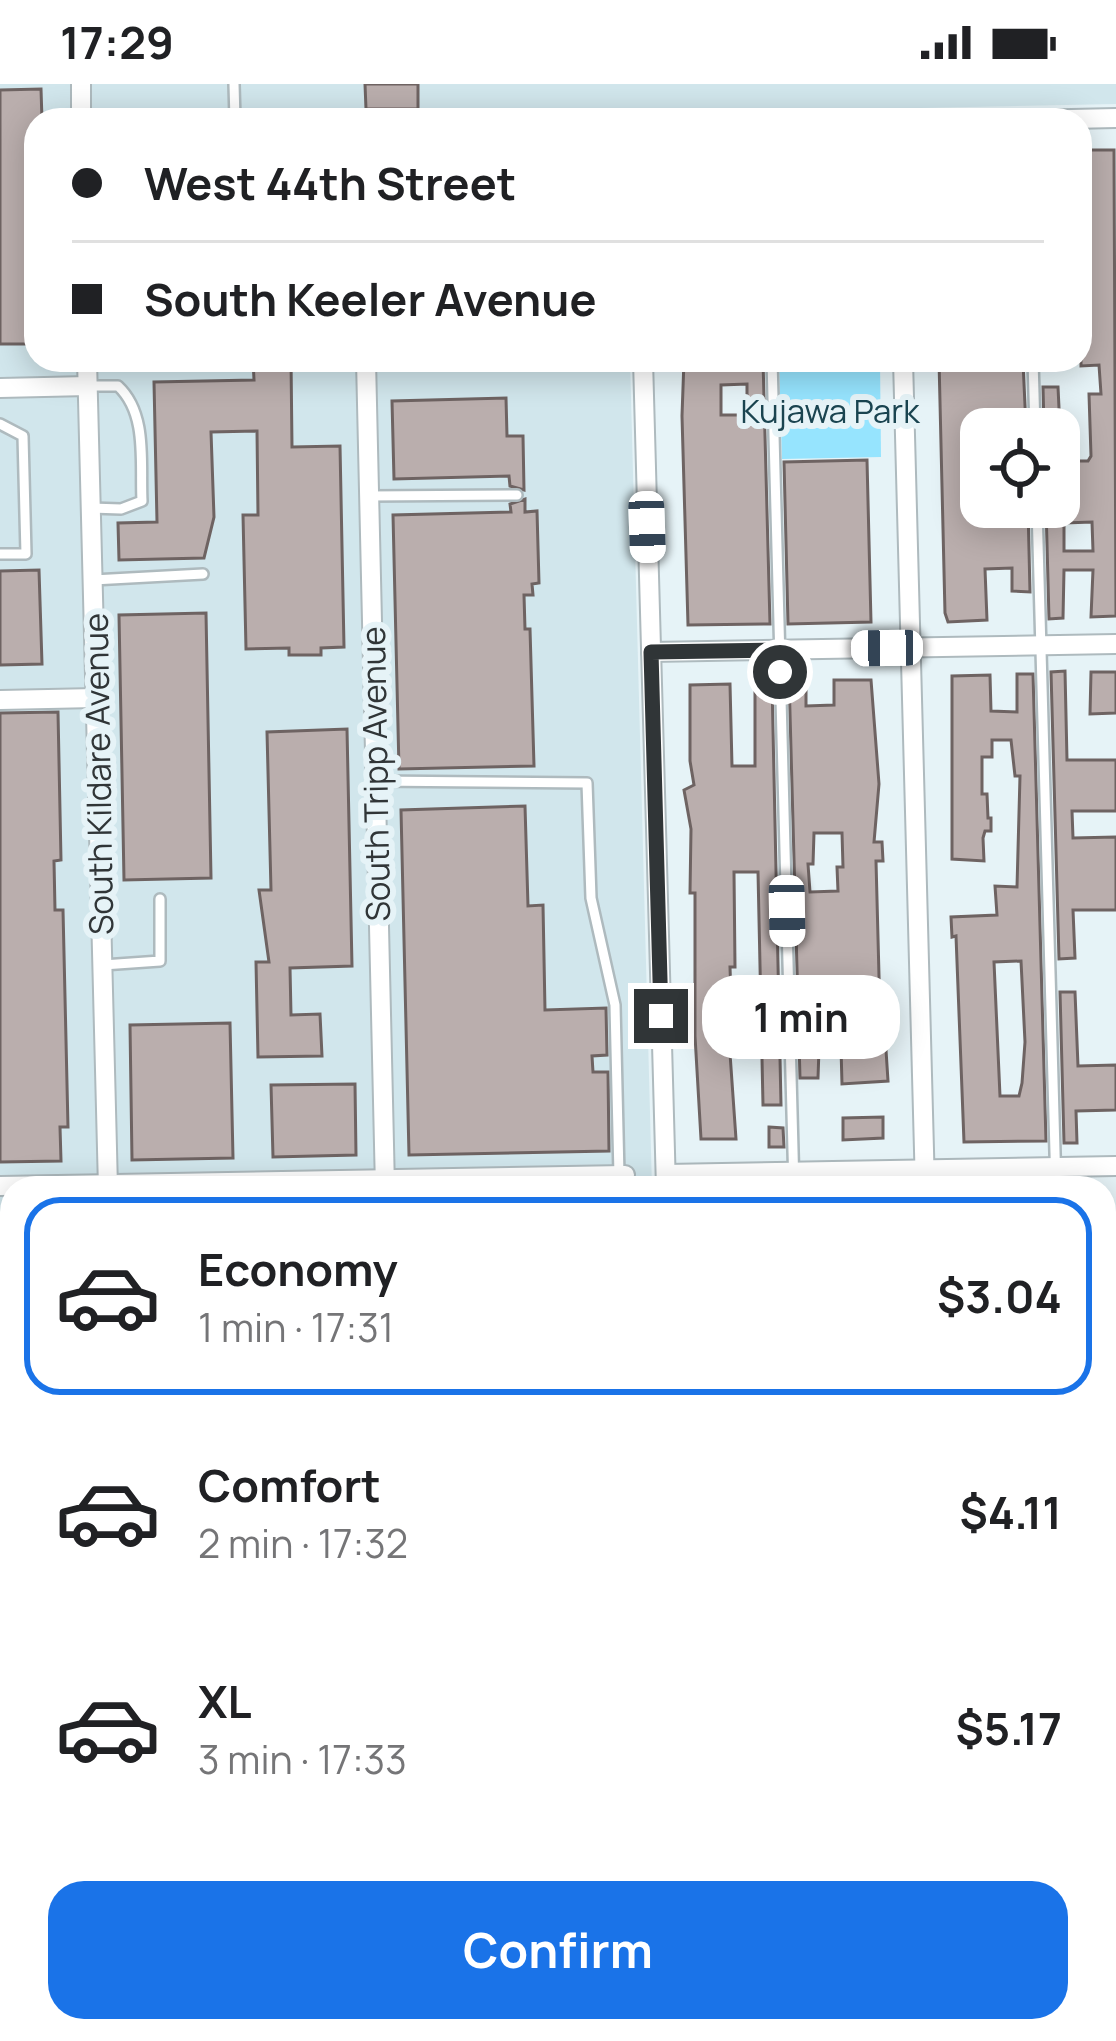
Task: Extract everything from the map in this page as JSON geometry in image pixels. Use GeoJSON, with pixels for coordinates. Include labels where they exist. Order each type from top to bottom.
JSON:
{"type":"FeatureCollection","features":[{"type":"Feature","properties":{"kind":"street","name":"South Kildare Avenue"},"geometry":{"type":"LineString","coordinates":[[87,372],[108,1176]]}},
{"type":"Feature","properties":{"kind":"street","name":"South Tripp Avenue"},"geometry":{"type":"LineString","coordinates":[[366,372],[385,1176]]}},
{"type":"Feature","properties":{"kind":"street"},"geometry":{"type":"LineString","coordinates":[[643,372],[666,1176]]}},
{"type":"Feature","properties":{"kind":"street"},"geometry":{"type":"LineString","coordinates":[[903,372],[925,1176]]}},
{"type":"Feature","properties":{"kind":"street"},"geometry":{"type":"LineString","coordinates":[[0,388],[88,386]]}},
{"type":"Feature","properties":{"kind":"street"},"geometry":{"type":"LineString","coordinates":[[651,652],[1116,644]]}},
{"type":"Feature","properties":{"kind":"street"},"geometry":{"type":"LineString","coordinates":[[0,700],[96,698]]}},
{"type":"Feature","properties":{"kind":"street"},"geometry":{"type":"LineString","coordinates":[[958,1176],[1116,1166]]}},
{"type":"Feature","properties":{"kind":"lane"},"geometry":{"type":"LineString","coordinates":[[772,372],[794,1176]]}},
{"type":"Feature","properties":{"kind":"lane"},"geometry":{"type":"LineString","coordinates":[[1034,372],[1035,408]]}},
{"type":"Feature","properties":{"kind":"lane"},"geometry":{"type":"LineString","coordinates":[[88,386],[118,386],[133,400],[138,415],[142,501],[121,509],[91,508]]}},
{"type":"Feature","properties":{"kind":"lane"},"geometry":{"type":"LineString","coordinates":[[0,424],[23,436],[26,554],[0,554]]}},
{"type":"Feature","properties":{"kind":"lane"},"geometry":{"type":"LineString","coordinates":[[369,496],[517,495]]}},
{"type":"Feature","properties":{"kind":"lane"},"geometry":{"type":"LineString","coordinates":[[1038,528],[1056,1176]]}},
{"type":"Feature","properties":{"kind":"lane"},"geometry":{"type":"LineString","coordinates":[[93,580],[203,574]]}},
{"type":"Feature","properties":{"kind":"lane"},"geometry":{"type":"LineString","coordinates":[[375,781],[586,783],[591,898],[615,1006],[619,1176]]}},
{"type":"Feature","properties":{"kind":"lane"},"geometry":{"type":"LineString","coordinates":[[103,965],[160,961],[160,899]]}},
{"type":"Feature","properties":{"kind":"shaded area"},"geometry":{"type":"Polygon","coordinates":[[[0,84],[1116,84],[1116,104],[24,108],[24,372],[630,372],[652,1176],[0,1176],[0,84]]]}},
{"type":"Feature","properties":{"kind":"green space","name":"Kujawa Park"},"geometry":{"type":"Polygon","coordinates":[[[779,372],[880,372],[881,457],[782,459],[779,372]]]}},
{"type":"Feature","properties":{"kind":"building"},"geometry":{"type":"Polygon","coordinates":[[[365,84],[418,84],[418,108],[366,108],[365,84]]]}},
{"type":"Feature","properties":{"kind":"building"},"geometry":{"type":"Polygon","coordinates":[[[41,89],[42,108],[24,108],[24,344],[0,344],[0,90],[41,89]]]}},
{"type":"Feature","properties":{"kind":"building"},"geometry":{"type":"Polygon","coordinates":[[[1092,150],[1114,150],[1116,616],[1091,617],[1093,570],[1064,570],[1063,618],[1049,619],[1047,528],[1064,528],[1064,551],[1093,551],[1092,522],[1080,522],[1080,461],[1091,456],[1089,394],[1101,394],[1099,365],[1092,365],[1092,150]]]}},
{"type":"Feature","properties":{"kind":"building"},"geometry":{"type":"Polygon","coordinates":[[[254,372],[291,372],[292,447],[340,446],[344,647],[321,648],[321,655],[289,655],[289,648],[246,649],[243,515],[258,515],[257,431],[211,432],[214,517],[204,558],[119,560],[118,523],[157,522],[154,382],[254,380],[254,372]]]}},
{"type":"Feature","properties":{"kind":"building"},"geometry":{"type":"Polygon","coordinates":[[[684,372],[763,372],[770,624],[688,625],[684,372]],[[747,384],[721,385],[721,415],[747,415],[747,384]]]}},
{"type":"Feature","properties":{"kind":"building"},"geometry":{"type":"Polygon","coordinates":[[[939,372],[1023,372],[1025,408],[960,408],[960,528],[1028,528],[1030,592],[1012,591],[1012,568],[985,569],[987,620],[948,622],[939,372]]]}},
{"type":"Feature","properties":{"kind":"building"},"geometry":{"type":"Polygon","coordinates":[[[1043,387],[1058,387],[1059,408],[1044,408],[1043,387]]]}},
{"type":"Feature","properties":{"kind":"building"},"geometry":{"type":"Polygon","coordinates":[[[506,398],[507,436],[523,436],[524,490],[510,486],[509,476],[394,479],[392,401],[506,398]]]}},
{"type":"Feature","properties":{"kind":"building"},"geometry":{"type":"Polygon","coordinates":[[[867,460],[871,622],[788,624],[784,462],[867,460]]]}},
{"type":"Feature","properties":{"kind":"building"},"geometry":{"type":"Polygon","coordinates":[[[525,499],[525,512],[537,511],[539,583],[532,584],[533,595],[524,595],[525,629],[530,629],[534,766],[399,769],[393,515],[511,512],[510,504],[525,499]]]}},
{"type":"Feature","properties":{"kind":"building"},"geometry":{"type":"Polygon","coordinates":[[[39,570],[42,664],[0,665],[0,571],[39,570]]]}},
{"type":"Feature","properties":{"kind":"building"},"geometry":{"type":"Polygon","coordinates":[[[206,613],[211,878],[124,880],[119,615],[206,613]]]}},
{"type":"Feature","properties":{"kind":"building"},"geometry":{"type":"Polygon","coordinates":[[[1065,671],[1067,760],[1116,760],[1116,811],[1072,811],[1073,838],[1116,837],[1116,910],[1073,910],[1075,958],[1059,959],[1051,672],[1065,671]]]}},
{"type":"Feature","properties":{"kind":"building"},"geometry":{"type":"Polygon","coordinates":[[[1091,672],[1116,672],[1116,713],[1090,714],[1091,672]]]}},
{"type":"Feature","properties":{"kind":"building"},"geometry":{"type":"Polygon","coordinates":[[[1017,674],[1033,674],[1046,1141],[964,1142],[956,936],[952,937],[951,917],[997,915],[995,886],[1017,887],[1020,776],[1015,776],[1011,740],[992,740],[992,757],[982,757],[982,794],[987,794],[991,818],[991,831],[985,831],[983,838],[984,861],[952,859],[952,676],[990,675],[991,711],[1017,712],[1017,674]],[[1021,961],[994,962],[1000,1096],[1019,1096],[1025,1042],[1021,961]]]}},
{"type":"Feature","properties":{"kind":"building"},"geometry":{"type":"Polygon","coordinates":[[[789,677],[806,677],[806,706],[834,705],[834,680],[871,680],[879,784],[874,842],[882,842],[883,861],[876,861],[880,1014],[888,1081],[842,1084],[841,1048],[819,1049],[818,1078],[800,1078],[789,677]],[[814,833],[813,864],[808,864],[810,892],[838,891],[842,833],[814,833]]]}},
{"type":"Feature","properties":{"kind":"building"},"geometry":{"type":"Polygon","coordinates":[[[755,682],[772,682],[781,1105],[763,1105],[758,872],[734,872],[735,967],[730,967],[732,1025],[728,1025],[736,1139],[701,1139],[695,893],[690,893],[691,829],[684,790],[694,785],[690,685],[730,684],[732,766],[755,766],[755,682]]]}},
{"type":"Feature","properties":{"kind":"building"},"geometry":{"type":"Polygon","coordinates":[[[58,712],[61,860],[54,861],[55,910],[63,910],[68,1127],[60,1127],[61,1161],[0,1162],[0,713],[58,712]]]}},
{"type":"Feature","properties":{"kind":"building"},"geometry":{"type":"Polygon","coordinates":[[[347,729],[352,966],[290,968],[291,1015],[320,1014],[322,1056],[258,1057],[256,962],[269,962],[259,890],[271,890],[267,732],[347,729]]]}},
{"type":"Feature","properties":{"kind":"building"},"geometry":{"type":"Polygon","coordinates":[[[525,806],[528,906],[543,905],[545,1010],[606,1008],[607,1055],[592,1056],[593,1072],[608,1072],[609,1151],[409,1155],[401,810],[525,806]]]}},
{"type":"Feature","properties":{"kind":"building"},"geometry":{"type":"Polygon","coordinates":[[[1060,992],[1075,992],[1078,1066],[1116,1065],[1116,1110],[1076,1111],[1077,1143],[1064,1143],[1060,992]]]}},
{"type":"Feature","properties":{"kind":"building"},"geometry":{"type":"Polygon","coordinates":[[[230,1023],[233,1158],[132,1160],[130,1025],[230,1023]]]}},
{"type":"Feature","properties":{"kind":"building"},"geometry":{"type":"Polygon","coordinates":[[[355,1084],[356,1155],[273,1157],[271,1085],[355,1084]]]}},
{"type":"Feature","properties":{"kind":"building"},"geometry":{"type":"Polygon","coordinates":[[[883,1117],[883,1138],[843,1140],[843,1118],[883,1117]]]}},
{"type":"Feature","properties":{"kind":"building"},"geometry":{"type":"Polygon","coordinates":[[[769,1127],[783,1128],[784,1147],[769,1147],[769,1127]]]}},
{"type":"Feature","properties":{"kind":"route"},"geometry":{"type":"LineString","coordinates":[[661,1016],[651,652],[780,650],[780,672]]}}]}
